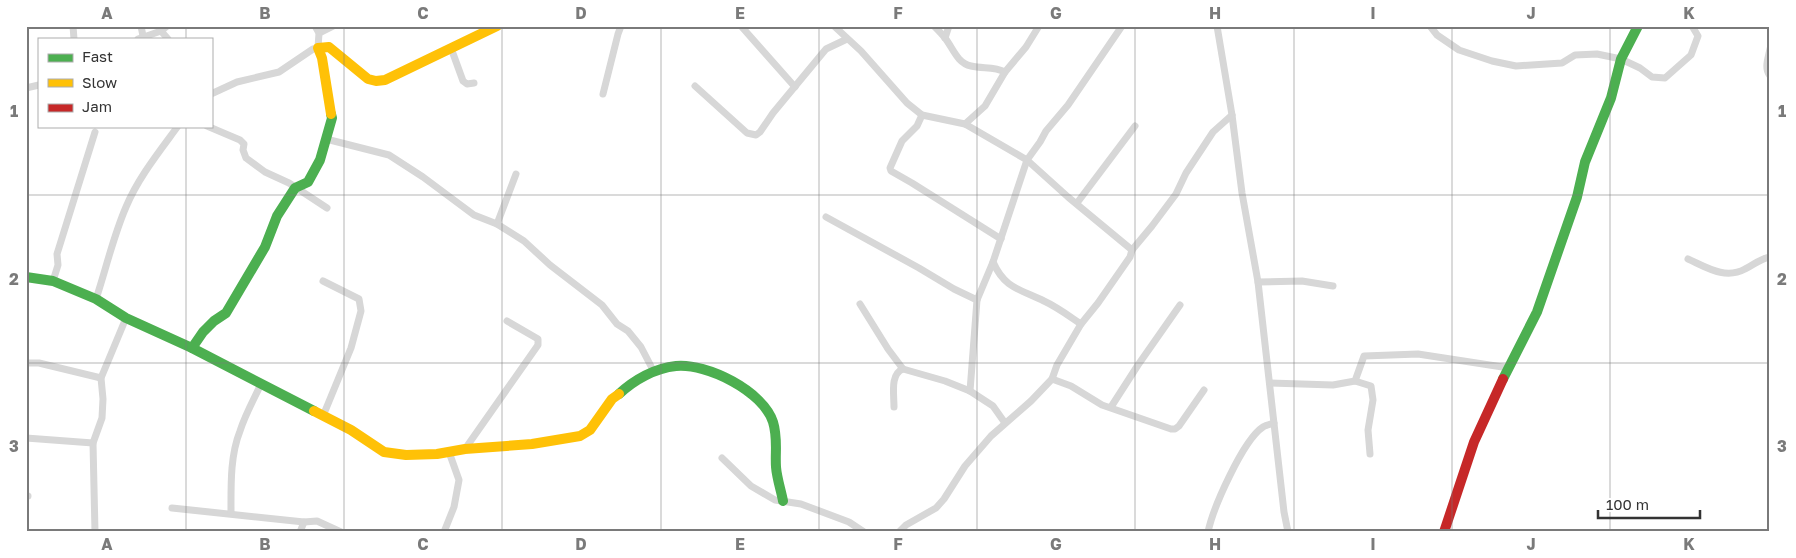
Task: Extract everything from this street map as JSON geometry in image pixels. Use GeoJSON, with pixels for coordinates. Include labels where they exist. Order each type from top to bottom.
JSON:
{"type":"FeatureCollection","features":[{"type":"Feature","properties":{"kind":"street"},"geometry":{"type":"LineString","coordinates":[[141,26],[140,38],[164,28]]}},
{"type":"Feature","properties":{"kind":"street"},"geometry":{"type":"LineString","coordinates":[[192,348],[203,332],[226,313],[264,247],[277,216],[295,188],[308,182],[320,160],[332,118],[322,58],[318,48],[317,30],[333,26]]}},
{"type":"Feature","properties":{"kind":"street"},"geometry":{"type":"LineString","coordinates":[[212,94],[237,82],[278,72],[314,49],[324,46],[329,47],[348,61],[368,79],[376,81],[385,80],[497,26]]}},
{"type":"Feature","properties":{"kind":"street"},"geometry":{"type":"LineString","coordinates":[[603,94],[621,26]]}},
{"type":"Feature","properties":{"kind":"street"},"geometry":{"type":"LineString","coordinates":[[741,26],[794,87]]}},
{"type":"Feature","properties":{"kind":"street"},"geometry":{"type":"LineString","coordinates":[[834,26],[861,51],[907,103],[922,115],[965,124],[1027,160],[1132,250]]}},
{"type":"Feature","properties":{"kind":"street"},"geometry":{"type":"LineString","coordinates":[[934,26],[945,38],[957,58],[964,63],[970,66],[998,68],[1005,72]]}},
{"type":"Feature","properties":{"kind":"street"},"geometry":{"type":"LineString","coordinates":[[945,38],[949,26]]}},
{"type":"Feature","properties":{"kind":"street"},"geometry":{"type":"LineString","coordinates":[[965,124],[985,106],[1005,72],[1026,47],[1039,26]]}},
{"type":"Feature","properties":{"kind":"street"},"geometry":{"type":"LineString","coordinates":[[970,391],[977,300],[993,262],[1027,160],[1046,131],[1068,105],[1122,26]]}},
{"type":"Feature","properties":{"kind":"street"},"geometry":{"type":"LineString","coordinates":[[1217,26],[1232,115],[1242,193],[1258,282],[1284,512],[1288,532]]}},
{"type":"Feature","properties":{"kind":"street"},"geometry":{"type":"LineString","coordinates":[[1430,26],[1437,34],[1459,50],[1516,66],[1562,63],[1575,55],[1597,54],[1621,59],[1640,68],[1652,77],[1665,78],[1691,55],[1698,36],[1692,26]]}},
{"type":"Feature","properties":{"kind":"street"},"geometry":{"type":"LineString","coordinates":[[1444,532],[1474,442],[1508,368],[1537,312],[1577,197],[1585,162],[1611,98],[1621,59],[1638,26]]}},
{"type":"Feature","properties":{"kind":"street"},"geometry":{"type":"LineString","coordinates":[[694,86],[747,133],[752,135],[760,132],[826,49],[847,39]]}},
{"type":"Feature","properties":{"kind":"street"},"geometry":{"type":"LineString","coordinates":[[451,48],[463,81],[467,84],[474,83]]}},
{"type":"Feature","properties":{"kind":"street"},"geometry":{"type":"LineString","coordinates":[[1770,50],[1766,64],[1770,76]]}},
{"type":"Feature","properties":{"kind":"street"},"geometry":{"type":"LineString","coordinates":[[922,115],[917,126],[902,141],[890,168],[891,172],[912,183],[1000,239]]}},
{"type":"Feature","properties":{"kind":"street"},"geometry":{"type":"LineString","coordinates":[[899,532],[906,525],[936,508],[976,452],[1052,379],[1057,365],[1080,324],[1098,303],[1130,257],[1132,250],[1176,194],[1186,173],[1213,132],[1232,115]]}},
{"type":"Feature","properties":{"kind":"street"},"geometry":{"type":"LineString","coordinates":[[1077,204],[1135,126]]}},
{"type":"Feature","properties":{"kind":"street"},"geometry":{"type":"LineString","coordinates":[[96,299],[126,206],[140,179],[177,128]]}},
{"type":"Feature","properties":{"kind":"street"},"geometry":{"type":"LineString","coordinates":[[212,128],[240,140],[244,144],[243,150],[246,158],[265,172],[289,183],[327,208]]}},
{"type":"Feature","properties":{"kind":"street"},"geometry":{"type":"LineString","coordinates":[[53,282],[58,266],[57,254],[95,132]]}},
{"type":"Feature","properties":{"kind":"street"},"geometry":{"type":"LineString","coordinates":[[326,139],[389,155],[423,177],[474,215],[497,224],[524,241],[550,265],[602,305],[617,324],[628,331],[641,348],[654,372]]}},
{"type":"Feature","properties":{"kind":"street"},"geometry":{"type":"LineString","coordinates":[[497,224],[516,174]]}},
{"type":"Feature","properties":{"kind":"street"},"geometry":{"type":"LineString","coordinates":[[826,217],[977,300]]}},
{"type":"Feature","properties":{"kind":"street"},"geometry":{"type":"LineString","coordinates":[[1688,259],[1722,273],[1734,274],[1756,261],[1770,258]]}},
{"type":"Feature","properties":{"kind":"street"},"geometry":{"type":"LineString","coordinates":[[993,262],[998,274],[1019,291],[1045,301],[1080,324]]}},
{"type":"Feature","properties":{"kind":"street"},"geometry":{"type":"LineString","coordinates":[[26,277],[53,282],[96,299],[126,318],[192,348],[219,364],[351,430],[384,452],[406,454],[449,452],[532,444],[580,436],[590,430],[612,399],[631,383],[654,372],[676,366],[700,368],[722,376],[747,391],[763,405],[773,421],[777,440],[776,467],[783,501]]}},
{"type":"Feature","properties":{"kind":"street"},"geometry":{"type":"LineString","coordinates":[[323,281],[359,299],[361,311],[350,348],[323,416]]}},
{"type":"Feature","properties":{"kind":"street"},"geometry":{"type":"LineString","coordinates":[[1258,282],[1302,281],[1333,286]]}},
{"type":"Feature","properties":{"kind":"street"},"geometry":{"type":"LineString","coordinates":[[860,304],[903,369],[945,381],[970,391],[993,406],[1005,423]]}},
{"type":"Feature","properties":{"kind":"street"},"geometry":{"type":"LineString","coordinates":[[1111,407],[1138,364],[1180,305]]}},
{"type":"Feature","properties":{"kind":"street"},"geometry":{"type":"LineString","coordinates":[[95,532],[93,443],[102,418],[102,378],[126,318]]}},
{"type":"Feature","properties":{"kind":"street"},"geometry":{"type":"LineString","coordinates":[[465,449],[538,346],[538,340],[507,321]]}},
{"type":"Feature","properties":{"kind":"street"},"geometry":{"type":"LineString","coordinates":[[1355,381],[1364,356],[1418,354],[1508,368]]}},
{"type":"Feature","properties":{"kind":"street"},"geometry":{"type":"LineString","coordinates":[[26,364],[39,363],[102,378]]}},
{"type":"Feature","properties":{"kind":"street"},"geometry":{"type":"LineString","coordinates":[[894,407],[894,378],[898,371],[903,369]]}},
{"type":"Feature","properties":{"kind":"street"},"geometry":{"type":"LineString","coordinates":[[1052,379],[1072,386],[1102,405],[1175,429],[1204,390]]}},
{"type":"Feature","properties":{"kind":"street"},"geometry":{"type":"LineString","coordinates":[[1270,383],[1333,385],[1355,381],[1371,386],[1373,400],[1368,430],[1370,454]]}},
{"type":"Feature","properties":{"kind":"street"},"geometry":{"type":"LineString","coordinates":[[230,513],[231,479],[236,444],[240,430],[262,384]]}},
{"type":"Feature","properties":{"kind":"street"},"geometry":{"type":"LineString","coordinates":[[1208,532],[1230,474],[1250,441],[1263,427],[1274,423]]}},
{"type":"Feature","properties":{"kind":"street"},"geometry":{"type":"LineString","coordinates":[[26,438],[93,443]]}},
{"type":"Feature","properties":{"kind":"street"},"geometry":{"type":"LineString","coordinates":[[444,532],[454,507],[459,480],[449,452]]}},
{"type":"Feature","properties":{"kind":"street"},"geometry":{"type":"LineString","coordinates":[[722,458],[751,486],[775,500],[801,504],[848,522],[864,532]]}},
{"type":"Feature","properties":{"kind":"street"},"geometry":{"type":"LineString","coordinates":[[172,508],[304,522],[317,521],[341,532]]}},
{"type":"Feature","properties":{"kind":"street"},"geometry":{"type":"LineString","coordinates":[[300,532],[304,522]]}},
{"type":"Feature","properties":{"kind":"traffic: fast"},"geometry":{"type":"LineString","coordinates":[[1503,379],[1537,312],[1577,197],[1585,162],[1611,98],[1621,59],[1638,26]]}},
{"type":"Feature","properties":{"kind":"traffic: fast"},"geometry":{"type":"LineString","coordinates":[[192,348],[203,332],[226,313],[265,247],[277,216],[295,188],[308,182],[320,160],[332,118],[331,114]]}},
{"type":"Feature","properties":{"kind":"traffic: fast"},"geometry":{"type":"LineString","coordinates":[[26,277],[53,281],[96,299],[126,318],[192,348],[314,411]]}},
{"type":"Feature","properties":{"kind":"traffic: fast"},"geometry":{"type":"LineString","coordinates":[[619,394],[645,376],[660,369],[676,366],[689,366],[718,374],[746,390],[758,400],[773,422],[776,439],[777,471],[783,501]]}},
{"type":"Feature","properties":{"kind":"traffic: slow"},"geometry":{"type":"LineString","coordinates":[[331,114],[322,58],[318,48],[329,47],[368,79],[376,81],[385,80],[497,26]]}},
{"type":"Feature","properties":{"kind":"traffic: slow"},"geometry":{"type":"LineString","coordinates":[[314,411],[351,430],[384,452],[406,455],[437,454],[465,449],[532,444],[580,436],[590,430],[612,399],[619,394]]}},
{"type":"Feature","properties":{"kind":"traffic: jam"},"geometry":{"type":"LineString","coordinates":[[1444,532],[1474,442],[1503,379]]}}]}
